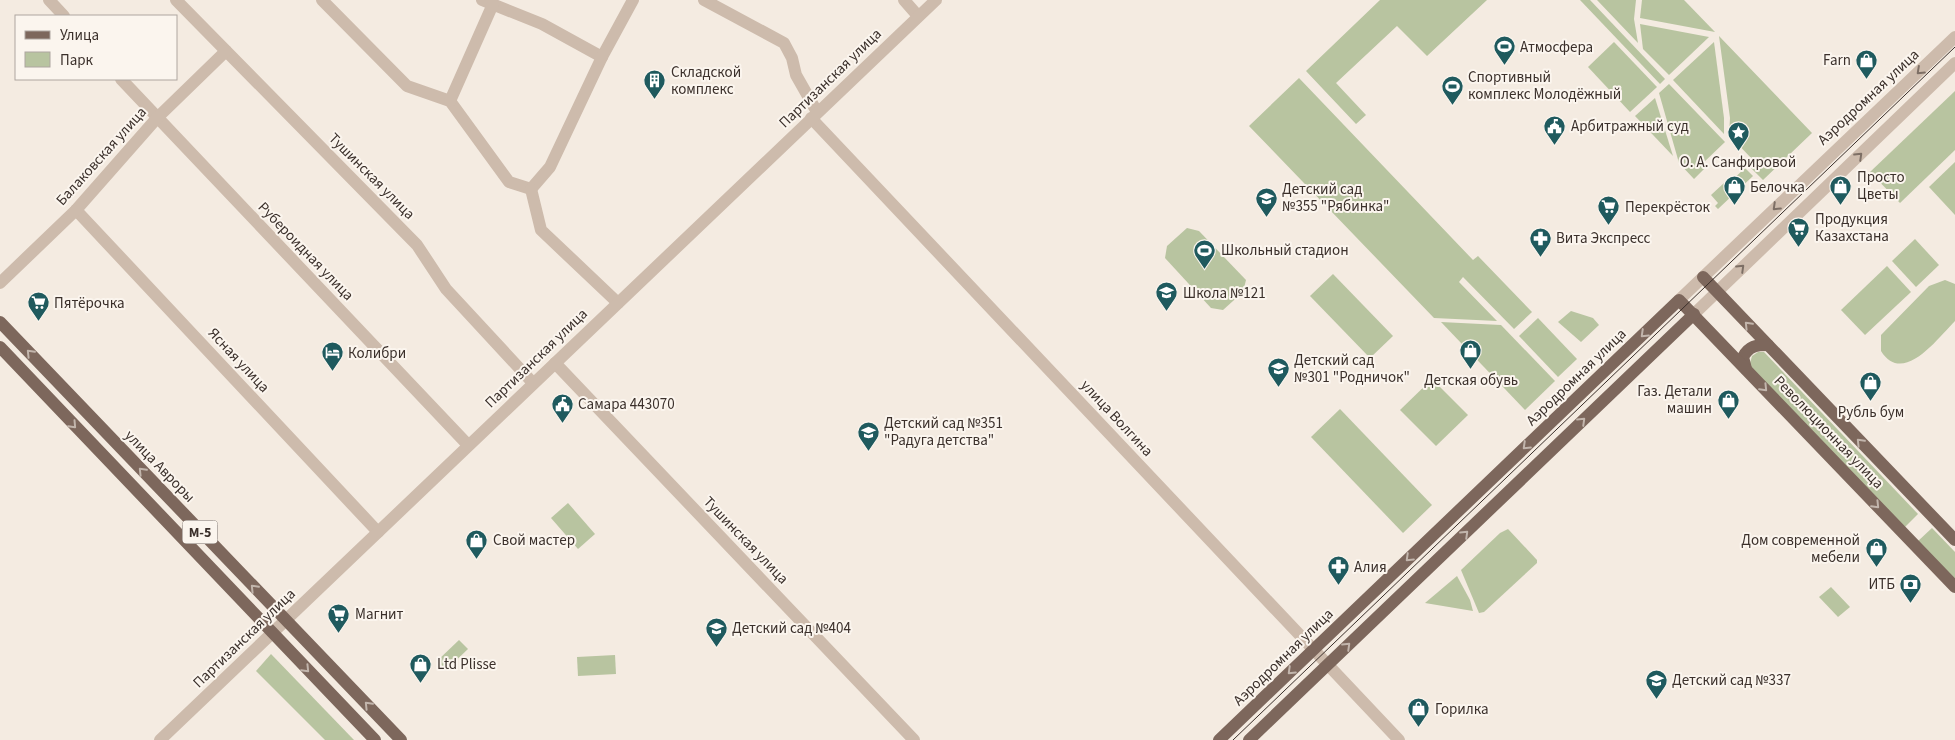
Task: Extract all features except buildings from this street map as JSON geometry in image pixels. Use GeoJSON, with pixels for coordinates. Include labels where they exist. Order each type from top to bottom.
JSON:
{"type":"FeatureCollection","features":[{"type":"Feature","properties":{"kind":"main road","name":"Революционная улица"},"geometry":{"type":"LineString","coordinates":[[1703,278],[1955,540]]}},
{"type":"Feature","properties":{"kind":"main road","name":"Революционная улица"},"geometry":{"type":"LineString","coordinates":[[1679,300],[1955,587]]}},
{"type":"Feature","properties":{"kind":"main road","name":"Аэродромная улица"},"geometry":{"type":"LineString","coordinates":[[1219,740],[1679,300]]}},
{"type":"Feature","properties":{"kind":"main road"},"geometry":{"type":"LineString","coordinates":[[1249,740],[1694,314]]}},
{"type":"Feature","properties":{"kind":"main road","name":"улица Авроры"},"geometry":{"type":"LineString","coordinates":[[0,322],[401,740]]}},
{"type":"Feature","properties":{"kind":"main road"},"geometry":{"type":"LineString","coordinates":[[1746,369],[1743,357],[1748,350],[1756,345],[1768,345]]}},
{"type":"Feature","properties":{"kind":"main road","name":"М-5"},"geometry":{"type":"LineString","coordinates":[[0,348],[375,740]]}},
{"type":"Feature","properties":{"kind":"street"},"geometry":{"type":"LineString","coordinates":[[49,0],[63,15]]}},
{"type":"Feature","properties":{"kind":"street","name":"Тушинская улица"},"geometry":{"type":"LineString","coordinates":[[176,0],[418,245],[446,289],[533,384]]}},
{"type":"Feature","properties":{"kind":"street"},"geometry":{"type":"LineString","coordinates":[[322,0],[407,86],[450,101],[509,182],[530,189]]}},
{"type":"Feature","properties":{"kind":"street"},"geometry":{"type":"LineString","coordinates":[[530,189],[550,167],[602,57],[633,0]]}},
{"type":"Feature","properties":{"kind":"street","name":"улица Волгина"},"geometry":{"type":"LineString","coordinates":[[704,0],[784,43],[792,58],[796,76],[814,115],[1399,740]]}},
{"type":"Feature","properties":{"kind":"street"},"geometry":{"type":"LineString","coordinates":[[904,0],[918,16]]}},
{"type":"Feature","properties":{"kind":"street","name":"Партизанская улица"},"geometry":{"type":"LineString","coordinates":[[160,740],[936,0]]}},
{"type":"Feature","properties":{"kind":"street"},"geometry":{"type":"LineString","coordinates":[[450,101],[487,2],[542,24],[602,57]]}},
{"type":"Feature","properties":{"kind":"street","name":"Аэродромная улица"},"geometry":{"type":"LineString","coordinates":[[1679,300],[1955,38]]}},
{"type":"Feature","properties":{"kind":"street","name":"Балаковская улица"},"geometry":{"type":"LineString","coordinates":[[0,283],[76,210],[157,118],[226,51]]}},
{"type":"Feature","properties":{"kind":"street"},"geometry":{"type":"LineString","coordinates":[[1694,314],[1955,63]]}},
{"type":"Feature","properties":{"kind":"street","name":"Рубероидная улица"},"geometry":{"type":"LineString","coordinates":[[122,80],[468,445]]}},
{"type":"Feature","properties":{"kind":"street"},"geometry":{"type":"LineString","coordinates":[[530,189],[541,230],[618,303]]}},
{"type":"Feature","properties":{"kind":"street","name":"Ясная улица"},"geometry":{"type":"LineString","coordinates":[[76,210],[378,532]]}},
{"type":"Feature","properties":{"kind":"street","name":"Тушинская улица"},"geometry":{"type":"LineString","coordinates":[[555,363],[914,740]]}},
{"type":"Feature","properties":{"kind":"green space"},"geometry":{"type":"Polygon","coordinates":[[[1380,0],[1487,0],[1427,56],[1397,26],[1336,83],[1366,115],[1356,124],[1306,71],[1380,0]]]}},
{"type":"Feature","properties":{"kind":"green space"},"geometry":{"type":"Polygon","coordinates":[[[1580,0],[1590,0],[1665,79],[1660,84],[1580,0]]]}},
{"type":"Feature","properties":{"kind":"green space"},"geometry":{"type":"Polygon","coordinates":[[[1597,0],[1636,0],[1634,19],[1638,43],[1597,0]]]}},
{"type":"Feature","properties":{"kind":"green space"},"geometry":{"type":"Polygon","coordinates":[[[1642,0],[1684,0],[1715,32],[1640,18],[1642,0]]]}},
{"type":"Feature","properties":{"kind":"green space"},"geometry":{"type":"Polygon","coordinates":[[[1640,24],[1709,37],[1669,75],[1643,49],[1640,24]]]}},
{"type":"Feature","properties":{"kind":"green space"},"geometry":{"type":"Polygon","coordinates":[[[1719,36],[1812,133],[1763,180],[1748,165],[1753,160],[1729,135],[1730,118],[1719,36]]]}},
{"type":"Feature","properties":{"kind":"green space"},"geometry":{"type":"Polygon","coordinates":[[[1614,42],[1657,87],[1630,112],[1588,67],[1614,42]]]}},
{"type":"Feature","properties":{"kind":"green space"},"geometry":{"type":"Polygon","coordinates":[[[1714,42],[1724,118],[1724,134],[1673,80],[1714,42]]]}},
{"type":"Feature","properties":{"kind":"green space"},"geometry":{"type":"Polygon","coordinates":[[[1299,78],[1473,260],[1478,256],[1532,312],[1514,329],[1463,277],[1459,282],[1497,321],[1434,318],[1249,126],[1299,78]]]}},
{"type":"Feature","properties":{"kind":"green space"},"geometry":{"type":"Polygon","coordinates":[[[1669,84],[1725,142],[1703,163],[1706,167],[1694,179],[1679,163],[1659,93],[1669,84]]]}},
{"type":"Feature","properties":{"kind":"green space"},"geometry":{"type":"Polygon","coordinates":[[[1955,91],[1955,150],[1900,203],[1870,172],[1955,91]]]}},
{"type":"Feature","properties":{"kind":"green space"},"geometry":{"type":"Polygon","coordinates":[[[1655,98],[1673,156],[1635,116],[1655,98]]]}},
{"type":"Feature","properties":{"kind":"green space"},"geometry":{"type":"Polygon","coordinates":[[[1955,162],[1955,215],[1929,187],[1955,162]]]}},
{"type":"Feature","properties":{"kind":"green space"},"geometry":{"type":"Polygon","coordinates":[[[1745,168],[1753,176],[1718,209],[1715,206],[1718,203],[1711,195],[1724,183],[1726,186],[1745,168]]]}},
{"type":"Feature","properties":{"kind":"green space","name":"Школьный стадион"},"geometry":{"type":"Polygon","coordinates":[[[1187,228],[1199,231],[1246,280],[1243,292],[1223,310],[1211,308],[1165,258],[1167,246],[1187,228]]]}},
{"type":"Feature","properties":{"kind":"green space"},"geometry":{"type":"Polygon","coordinates":[[[1915,239],[1939,265],[1916,287],[1892,261],[1915,239]]]}},
{"type":"Feature","properties":{"kind":"green space"},"geometry":{"type":"Polygon","coordinates":[[[1887,266],[1911,292],[1865,335],[1841,310],[1887,266]]]}},
{"type":"Feature","properties":{"kind":"green space"},"geometry":{"type":"Polygon","coordinates":[[[1333,274],[1393,336],[1370,358],[1310,296],[1333,274]]]}},
{"type":"Feature","properties":{"kind":"green space"},"geometry":{"type":"Polygon","coordinates":[[[1945,280],[1955,284],[1955,321],[1920,356],[1909,362],[1899,364],[1890,360],[1881,351],[1881,335],[1929,286],[1945,280]]]}},
{"type":"Feature","properties":{"kind":"green space"},"geometry":{"type":"Polygon","coordinates":[[[1571,311],[1593,318],[1599,325],[1581,342],[1558,322],[1571,311]]]}},
{"type":"Feature","properties":{"kind":"green space"},"geometry":{"type":"Polygon","coordinates":[[[1538,318],[1577,359],[1558,377],[1519,336],[1538,318]]]}},
{"type":"Feature","properties":{"kind":"green space"},"geometry":{"type":"Polygon","coordinates":[[[1441,322],[1501,325],[1555,381],[1525,410],[1441,322]]]}},
{"type":"Feature","properties":{"kind":"green space"},"geometry":{"type":"Polygon","coordinates":[[[1758,352],[1764,352],[1918,514],[1904,528],[1749,367],[1752,356],[1758,352]]]}},
{"type":"Feature","properties":{"kind":"green space"},"geometry":{"type":"Polygon","coordinates":[[[1432,379],[1468,415],[1436,446],[1400,410],[1432,379]]]}},
{"type":"Feature","properties":{"kind":"green space"},"geometry":{"type":"Polygon","coordinates":[[[1340,409],[1432,505],[1403,533],[1311,437],[1340,409]]]}},
{"type":"Feature","properties":{"kind":"green space"},"geometry":{"type":"Polygon","coordinates":[[[568,503],[595,534],[578,549],[551,518],[568,503]]]}},
{"type":"Feature","properties":{"kind":"green space"},"geometry":{"type":"Polygon","coordinates":[[[1932,528],[1955,552],[1955,582],[1917,542],[1932,528]]]}},
{"type":"Feature","properties":{"kind":"green space"},"geometry":{"type":"Polygon","coordinates":[[[1508,529],[1537,560],[1537,563],[1484,612],[1479,613],[1461,570],[1500,533],[1508,529]]]}},
{"type":"Feature","properties":{"kind":"green space"},"geometry":{"type":"Polygon","coordinates":[[[1457,576],[1470,600],[1473,611],[1425,603],[1457,576]]]}},
{"type":"Feature","properties":{"kind":"green space"},"geometry":{"type":"Polygon","coordinates":[[[1831,587],[1850,607],[1838,617],[1819,597],[1831,587]]]}},
{"type":"Feature","properties":{"kind":"green space"},"geometry":{"type":"Polygon","coordinates":[[[459,640],[468,649],[446,670],[437,661],[459,640]]]}},
{"type":"Feature","properties":{"kind":"green space"},"geometry":{"type":"Polygon","coordinates":[[[271,654],[354,740],[325,740],[256,671],[271,654]]]}},
{"type":"Feature","properties":{"kind":"green space"},"geometry":{"type":"Polygon","coordinates":[[[615,655],[616,674],[578,676],[577,657],[615,655]]]}},
{"type":"Feature","properties":{"kind":"tram line"},"geometry":{"type":"LineString","coordinates":[[1233,740],[1955,47]]}},
{"type":"Feature","properties":{"kind":"place","name":"Атмосфера"},"geometry":{"type":"Point","coordinates":[1504,66]}},
{"type":"Feature","properties":{"kind":"place","name":"Farn"},"geometry":{"type":"Point","coordinates":[1867,79]}},
{"type":"Feature","properties":{"kind":"place","name":"Складской комплекс"},"geometry":{"type":"Point","coordinates":[655,100]}},
{"type":"Feature","properties":{"kind":"place","name":"Спортивный комплекс Молодёжный"},"geometry":{"type":"Point","coordinates":[1452,105]}},
{"type":"Feature","properties":{"kind":"place","name":"Арбитражный суд"},"geometry":{"type":"Point","coordinates":[1555,145]}},
{"type":"Feature","properties":{"kind":"place","name":"О. А. Санфировой"},"geometry":{"type":"Point","coordinates":[1738,152]}},
{"type":"Feature","properties":{"kind":"place","name":"Просто Цветы"},"geometry":{"type":"Point","coordinates":[1841,205]}},
{"type":"Feature","properties":{"kind":"place","name":"Белочка"},"geometry":{"type":"Point","coordinates":[1734,206]}},
{"type":"Feature","properties":{"kind":"place","name":"Детский сад №355 \"Рябинка\""},"geometry":{"type":"Point","coordinates":[1266,217]}},
{"type":"Feature","properties":{"kind":"place","name":"Перекрёсток"},"geometry":{"type":"Point","coordinates":[1609,226]}},
{"type":"Feature","properties":{"kind":"place","name":"Продукция Казахстана"},"geometry":{"type":"Point","coordinates":[1799,247]}},
{"type":"Feature","properties":{"kind":"place","name":"Вита Экспресс"},"geometry":{"type":"Point","coordinates":[1540,257]}},
{"type":"Feature","properties":{"kind":"place","name":"Школьный стадион"},"geometry":{"type":"Point","coordinates":[1205,269]}},
{"type":"Feature","properties":{"kind":"place","name":"Школа №121"},"geometry":{"type":"Point","coordinates":[1167,312]}},
{"type":"Feature","properties":{"kind":"place","name":"Пятёрочка"},"geometry":{"type":"Point","coordinates":[38,322]}},
{"type":"Feature","properties":{"kind":"place","name":"Детская обувь"},"geometry":{"type":"Point","coordinates":[1471,370]}},
{"type":"Feature","properties":{"kind":"place","name":"Колибри"},"geometry":{"type":"Point","coordinates":[332,372]}},
{"type":"Feature","properties":{"kind":"place","name":"Детский сад №301 \"Родничок\""},"geometry":{"type":"Point","coordinates":[1278,388]}},
{"type":"Feature","properties":{"kind":"place","name":"Рубль бум"},"geometry":{"type":"Point","coordinates":[1871,402]}},
{"type":"Feature","properties":{"kind":"place","name":"Газ. Детали машин"},"geometry":{"type":"Point","coordinates":[1728,419]}},
{"type":"Feature","properties":{"kind":"place","name":"Самара 443070"},"geometry":{"type":"Point","coordinates":[562,423]}},
{"type":"Feature","properties":{"kind":"place","name":"Детский сад №351 \"Радуга детства\""},"geometry":{"type":"Point","coordinates":[868,451]}},
{"type":"Feature","properties":{"kind":"place","name":"Свой мастер"},"geometry":{"type":"Point","coordinates":[477,559]}},
{"type":"Feature","properties":{"kind":"place","name":"Дом современной мебели"},"geometry":{"type":"Point","coordinates":[1876,568]}},
{"type":"Feature","properties":{"kind":"place","name":"Алия"},"geometry":{"type":"Point","coordinates":[1338,586]}},
{"type":"Feature","properties":{"kind":"place","name":"ИТБ"},"geometry":{"type":"Point","coordinates":[1911,603]}},
{"type":"Feature","properties":{"kind":"place","name":"Магнит"},"geometry":{"type":"Point","coordinates":[339,633]}},
{"type":"Feature","properties":{"kind":"place","name":"Детский сад №404"},"geometry":{"type":"Point","coordinates":[716,647]}},
{"type":"Feature","properties":{"kind":"place","name":"Ltd Plisse"},"geometry":{"type":"Point","coordinates":[421,683]}},
{"type":"Feature","properties":{"kind":"place","name":"Детский сад №337"},"geometry":{"type":"Point","coordinates":[1656,699]}},
{"type":"Feature","properties":{"kind":"place","name":"Горилка"},"geometry":{"type":"Point","coordinates":[1419,728]}}]}
